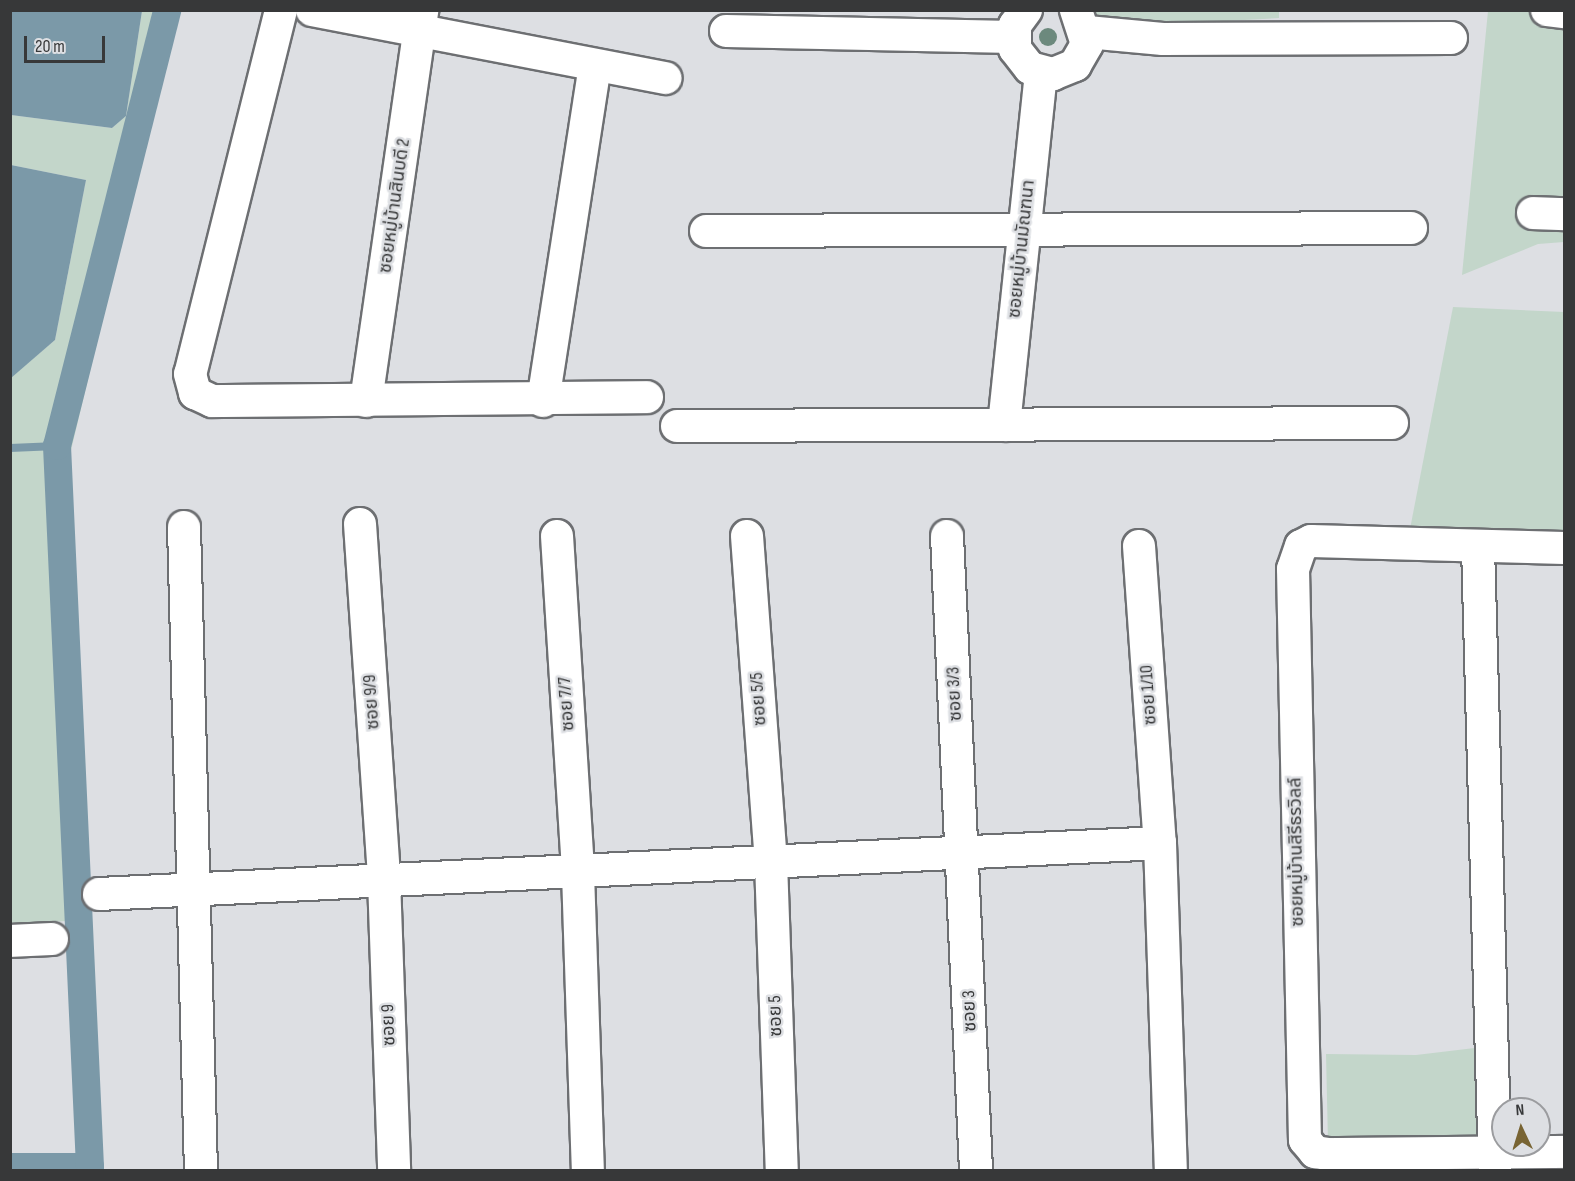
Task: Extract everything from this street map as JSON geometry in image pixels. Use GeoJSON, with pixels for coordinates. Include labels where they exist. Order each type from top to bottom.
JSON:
{"type":"FeatureCollection","features":[{"type":"Feature","properties":{"kind":"street"},"geometry":{"type":"LineString","coordinates":[[281,10],[190,374],[195,393],[212,401],[543,401],[647,398]]}},
{"type":"Feature","properties":{"kind":"street"},"geometry":{"type":"LineString","coordinates":[[312,10],[421,21],[594,66],[666,78]]}},
{"type":"Feature","properties":{"kind":"street"},"geometry":{"type":"LineString","coordinates":[[1547,10],[1564,12]]}},
{"type":"Feature","properties":{"kind":"street","name":"ซอยหมู่บ้านสินบดี 2"},"geometry":{"type":"LineString","coordinates":[[366,401],[421,21]]}},
{"type":"Feature","properties":{"kind":"street"},"geometry":{"type":"LineString","coordinates":[[726,31],[1019,24],[1021,60],[1041,73],[1075,65],[1081,21],[1163,39],[1451,38]]}},
{"type":"Feature","properties":{"kind":"street"},"geometry":{"type":"LineString","coordinates":[[543,401],[594,66]]}},
{"type":"Feature","properties":{"kind":"street","name":"ซอยหมู่บ้านมัณฑนา"},"geometry":{"type":"LineString","coordinates":[[1004,425],[1041,73]]}},
{"type":"Feature","properties":{"kind":"street"},"geometry":{"type":"LineString","coordinates":[[1533,213],[1564,214]]}},
{"type":"Feature","properties":{"kind":"street"},"geometry":{"type":"LineString","coordinates":[[706,231],[1024,226],[1411,228]]}},
{"type":"Feature","properties":{"kind":"street"},"geometry":{"type":"LineString","coordinates":[[677,426],[1392,423]]}},
{"type":"Feature","properties":{"kind":"street","name":"ซอย 9/9"},"geometry":{"type":"LineString","coordinates":[[360,524],[384,879]]}},
{"type":"Feature","properties":{"kind":"street"},"geometry":{"type":"LineString","coordinates":[[184,527],[201,1170]]}},
{"type":"Feature","properties":{"kind":"street","name":"ซอย 7/7"},"geometry":{"type":"LineString","coordinates":[[557,536],[578,873],[588,1170]]}},
{"type":"Feature","properties":{"kind":"street","name":"ซอย 5/5"},"geometry":{"type":"LineString","coordinates":[[747,536],[771,862]]}},
{"type":"Feature","properties":{"kind":"street","name":"ซอย 3/3"},"geometry":{"type":"LineString","coordinates":[[947,536],[964,852]]}},
{"type":"Feature","properties":{"kind":"street","name":"ซอยหมู่บ้านสิรีธรวิลล์"},"geometry":{"type":"LineString","coordinates":[[1564,548],[1311,541],[1301,546],[1293,569],[1297,890],[1308,1147],[1327,1154],[1495,1163],[1564,1152]]}},
{"type":"Feature","properties":{"kind":"street","name":"ซอย 1/10"},"geometry":{"type":"LineString","coordinates":[[1139,546],[1160,843],[1171,1170]]}},
{"type":"Feature","properties":{"kind":"street"},"geometry":{"type":"LineString","coordinates":[[1478,546],[1495,1163]]}},
{"type":"Feature","properties":{"kind":"street"},"geometry":{"type":"LineString","coordinates":[[99,894],[384,879],[578,873],[1160,843]]}},
{"type":"Feature","properties":{"kind":"street","name":"ซอย 3"},"geometry":{"type":"LineString","coordinates":[[964,852],[976,1170]]}},
{"type":"Feature","properties":{"kind":"street","name":"ซอย 5"},"geometry":{"type":"LineString","coordinates":[[771,862],[782,1170]]}},
{"type":"Feature","properties":{"kind":"street","name":"ซอย 9"},"geometry":{"type":"LineString","coordinates":[[384,879],[394,1170]]}},
{"type":"Feature","properties":{"kind":"street"},"geometry":{"type":"LineString","coordinates":[[10,941],[52,939]]}},
{"type":"Feature","properties":{"kind":"green space"},"geometry":{"type":"Polygon","coordinates":[[[1279,10],[1279,18],[1133,26],[1101,23],[1088,11],[1279,10]]]}},
{"type":"Feature","properties":{"kind":"green space"},"geometry":{"type":"Polygon","coordinates":[[[142,11],[176,11],[68,463],[45,463],[67,921],[11,924],[10,378],[55,340],[86,180],[11,165],[11,115],[112,128],[126,116],[142,11]]]}},
{"type":"Feature","properties":{"kind":"green space"},"geometry":{"type":"Polygon","coordinates":[[[1488,11],[1564,11],[1564,242],[1538,244],[1462,275],[1488,11]]]}},
{"type":"Feature","properties":{"kind":"green space"},"geometry":{"type":"Polygon","coordinates":[[[1453,307],[1564,312],[1564,532],[1410,529],[1453,307]]]}},
{"type":"Feature","properties":{"kind":"green space"},"geometry":{"type":"Polygon","coordinates":[[[1483,1047],[1486,1144],[1328,1143],[1326,1054],[1416,1055],[1483,1047]]]}},
{"type":"Feature","properties":{"kind":"water"},"geometry":{"type":"Polygon","coordinates":[[[11,10],[142,11],[126,116],[112,128],[11,115],[11,10]]]}},
{"type":"Feature","properties":{"kind":"water"},"geometry":{"type":"Polygon","coordinates":[[[11,165],[86,180],[55,340],[11,378],[11,165]]]}},
{"type":"Feature","properties":{"kind":"waterway"},"geometry":{"type":"LineString","coordinates":[[10,1167],[90,1167],[57,446],[167,10]]}},
{"type":"Feature","properties":{"kind":"waterway"},"geometry":{"type":"LineString","coordinates":[[10,448],[57,446]]}}]}
